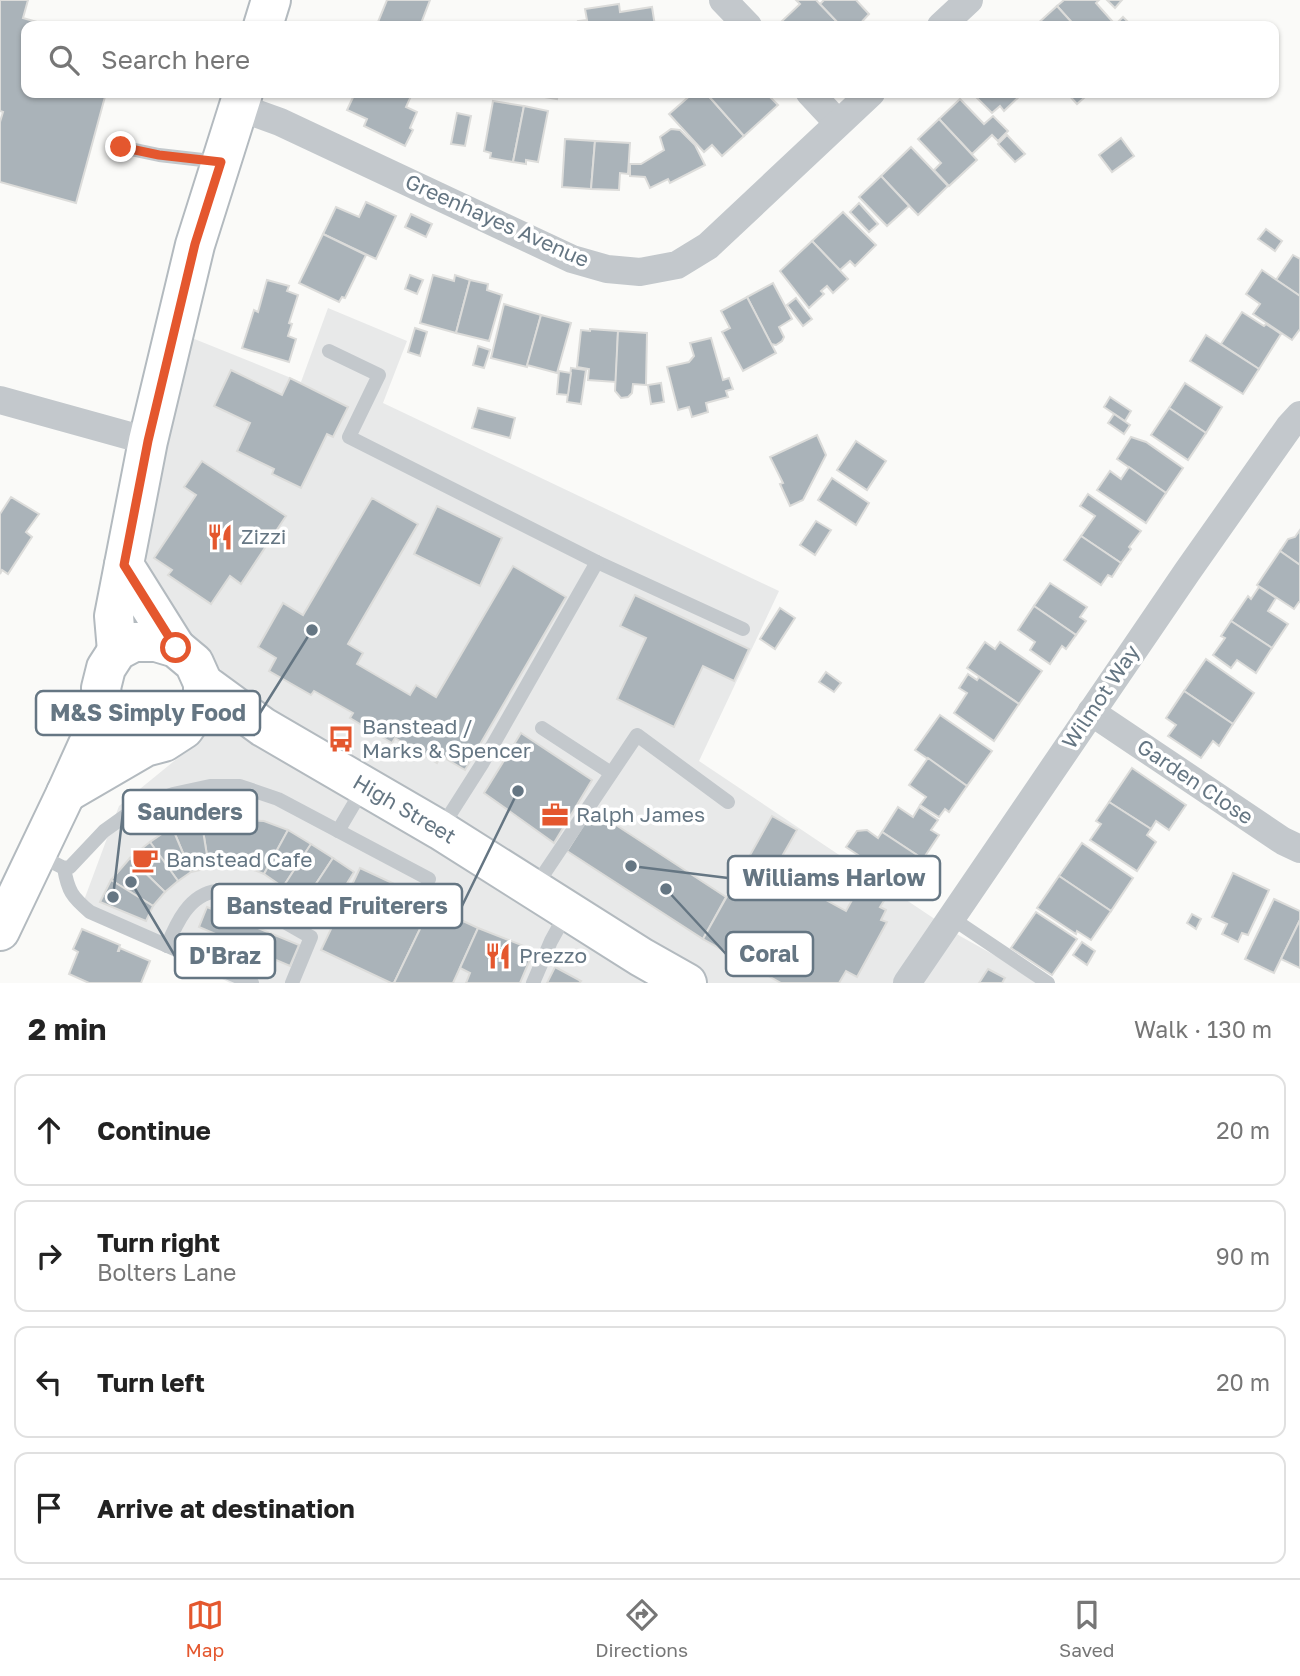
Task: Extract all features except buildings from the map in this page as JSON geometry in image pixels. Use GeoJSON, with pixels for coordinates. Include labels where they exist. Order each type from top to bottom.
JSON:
{"type":"FeatureCollection","features":[{"type":"Feature","properties":{"kind":"main road"},"geometry":{"type":"LineString","coordinates":[[265,21],[271,0]]}},
{"type":"Feature","properties":{"kind":"main road"},"geometry":{"type":"LineString","coordinates":[[117,652],[114,616],[148,441],[195,244],[241,100]]}},
{"type":"Feature","properties":{"kind":"main road"},"geometry":{"type":"LineString","coordinates":[[66,793],[145,747],[164,742],[184,729],[203,702],[203,684],[194,663],[176,648],[124,565]]}},
{"type":"Feature","properties":{"kind":"main road"},"geometry":{"type":"LineString","coordinates":[[145,747],[123,737],[111,726],[104,709],[101,688],[106,668],[117,652],[134,642],[156,642],[176,648]]}},
{"type":"Feature","properties":{"kind":"main road","name":"High Street"},"geometry":{"type":"LineString","coordinates":[[203,684],[263,727],[440,830],[641,957],[687,983]]}},
{"type":"Feature","properties":{"kind":"main road"},"geometry":{"type":"LineString","coordinates":[[0,931],[50,861],[66,793],[104,709]]}},
{"type":"Feature","properties":{"kind":"main road"},"geometry":{"type":"LineString","coordinates":[[184,729],[263,727]]}},
{"type":"Feature","properties":{"kind":"street"},"geometry":{"type":"LineString","coordinates":[[723,0],[743,21]]}},
{"type":"Feature","properties":{"kind":"street"},"geometry":{"type":"LineString","coordinates":[[946,21],[969,0]]}},
{"type":"Feature","properties":{"kind":"street"},"geometry":{"type":"LineString","coordinates":[[815,98],[838,123]]}},
{"type":"Feature","properties":{"kind":"street","name":"Greenhayes Avenue"},"geometry":{"type":"LineString","coordinates":[[241,100],[280,122],[572,259],[607,269],[640,272],[677,264],[708,246],[866,98]]}},
{"type":"Feature","properties":{"kind":"street"},"geometry":{"type":"LineString","coordinates":[[0,400],[148,441]]}},
{"type":"Feature","properties":{"kind":"street","name":"Wilmot Way"},"geometry":{"type":"LineString","coordinates":[[907,983],[1234,505],[1300,415]]}},
{"type":"Feature","properties":{"kind":"street","name":"Garden Close"},"geometry":{"type":"LineString","coordinates":[[1091,712],[1283,841],[1300,849]]}},
{"type":"Feature","properties":{"kind":"lane"},"geometry":{"type":"LineString","coordinates":[[121,147],[159,155],[221,162]]}},
{"type":"Feature","properties":{"kind":"lane"},"geometry":{"type":"LineString","coordinates":[[329,351],[379,375],[349,438],[597,562],[743,629]]}},
{"type":"Feature","properties":{"kind":"lane"},"geometry":{"type":"LineString","coordinates":[[440,830],[482,764],[597,562]]}},
{"type":"Feature","properties":{"kind":"lane"},"geometry":{"type":"LineString","coordinates":[[542,728],[611,773]]}},
{"type":"Feature","properties":{"kind":"lane"},"geometry":{"type":"LineString","coordinates":[[534,888],[637,734],[728,802]]}},
{"type":"Feature","properties":{"kind":"lane"},"geometry":{"type":"LineString","coordinates":[[50,861],[70,867],[104,831],[139,806],[173,794],[210,786],[240,786],[278,799],[429,879]]}},
{"type":"Feature","properties":{"kind":"lane"},"geometry":{"type":"LineString","coordinates":[[338,831],[364,786]]}},
{"type":"Feature","properties":{"kind":"lane"},"geometry":{"type":"LineString","coordinates":[[50,861],[78,901],[90,912],[252,983]]}},
{"type":"Feature","properties":{"kind":"lane"},"geometry":{"type":"LineString","coordinates":[[167,946],[186,909],[201,896],[218,890],[241,898],[311,937],[292,983]]}},
{"type":"Feature","properties":{"kind":"lane"},"geometry":{"type":"LineString","coordinates":[[534,983],[551,941],[568,911]]}},
{"type":"Feature","properties":{"kind":"lane"},"geometry":{"type":"LineString","coordinates":[[950,917],[1048,983]]}},
{"type":"Feature","properties":{"kind":"shaded area"},"geometry":{"type":"Polygon","coordinates":[[[328,308],[407,341],[383,403],[779,591],[699,761],[960,936],[1044,983],[230,983],[158,946],[80,911],[119,806],[195,744],[226,676],[153,586],[143,546],[192,338],[301,382],[328,308]]]}},
{"type":"Feature","properties":{"kind":"place","name":"Zizzi"},"geometry":{"type":"Point","coordinates":[220,537]}},
{"type":"Feature","properties":{"kind":"place","name":"M&S Simply Food"},"geometry":{"type":"Point","coordinates":[312,630]}},
{"type":"Feature","properties":{"kind":"place","name":"Banstead / Marks & Spencer"},"geometry":{"type":"Point","coordinates":[341,739]}},
{"type":"Feature","properties":{"kind":"place","name":"Banstead Fruiterers"},"geometry":{"type":"Point","coordinates":[518,791]}},
{"type":"Feature","properties":{"kind":"place","name":"Ralph James"},"geometry":{"type":"Point","coordinates":[555,815]}},
{"type":"Feature","properties":{"kind":"place","name":"Banstead Cafe"},"geometry":{"type":"Point","coordinates":[145,860]}},
{"type":"Feature","properties":{"kind":"place","name":"Williams Harlow"},"geometry":{"type":"Point","coordinates":[631,866]}},
{"type":"Feature","properties":{"kind":"place","name":"D'Braz"},"geometry":{"type":"Point","coordinates":[131,882]}},
{"type":"Feature","properties":{"kind":"place","name":"Coral"},"geometry":{"type":"Point","coordinates":[666,889]}},
{"type":"Feature","properties":{"kind":"place","name":"Saunders"},"geometry":{"type":"Point","coordinates":[113,897]}},
{"type":"Feature","properties":{"kind":"place","name":"Prezzo"},"geometry":{"type":"Point","coordinates":[498,956]}},
{"type":"Feature","properties":{"kind":"route"},"geometry":{"type":"LineString","coordinates":[[121,147],[159,155],[221,162],[195,244],[148,441],[124,565],[176,648]]}}]}
